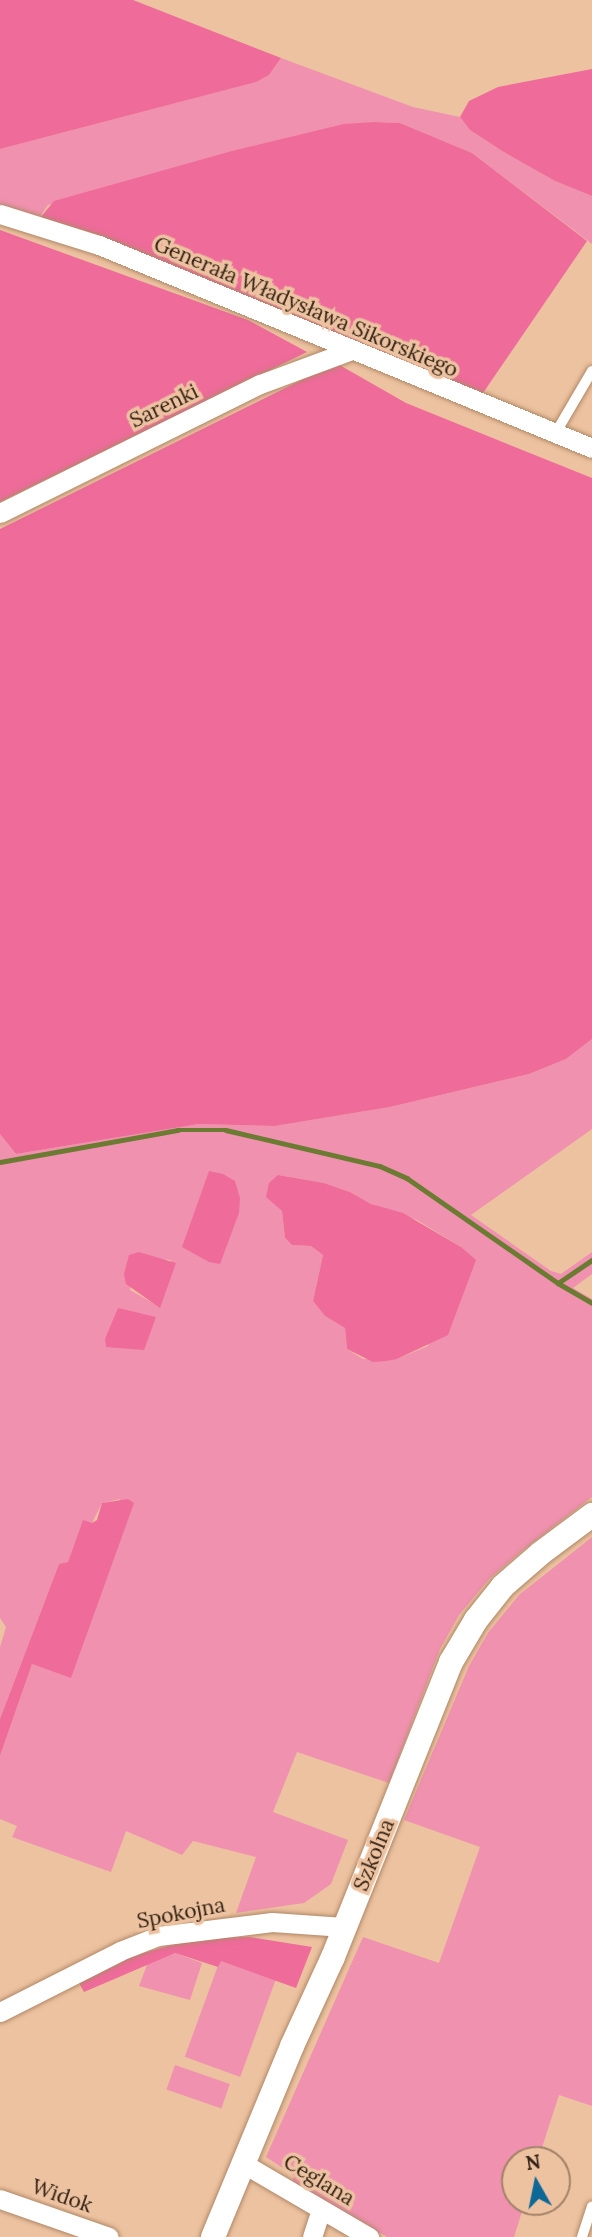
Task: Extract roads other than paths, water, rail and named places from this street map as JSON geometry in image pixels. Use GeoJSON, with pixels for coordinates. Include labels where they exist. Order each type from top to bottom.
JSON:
{"type":"FeatureCollection","features":[{"type":"Feature","properties":{"kind":"street","name":"Generała Władysława Sikorskiego"},"geometry":{"type":"LineString","coordinates":[[0,214],[99,245],[592,448]]}},
{"type":"Feature","properties":{"kind":"street","name":"Sarenki"},"geometry":{"type":"LineString","coordinates":[[0,513],[260,384],[352,350]]}},
{"type":"Feature","properties":{"kind":"street","name":"Szkolna"},"geometry":{"type":"LineString","coordinates":[[213,2237],[344,1927],[447,1671],[466,1634],[514,1575],[592,1515]]}},
{"type":"Feature","properties":{"kind":"street","name":"Spokojna"},"geometry":{"type":"LineString","coordinates":[[0,2012],[120,1951],[158,1936],[272,1922],[344,1927]]}},
{"type":"Feature","properties":{"kind":"street","name":"Ceglana"},"geometry":{"type":"LineString","coordinates":[[244,2164],[369,2237]]}},
{"type":"Feature","properties":{"kind":"street","name":"Widok"},"geometry":{"type":"LineString","coordinates":[[0,2199],[109,2237]]}},
{"type":"Feature","properties":{"kind":"street"},"geometry":{"type":"LineString","coordinates":[[312,2237],[321,2209]]}},
{"type":"Feature","properties":{"kind":"lane"},"geometry":{"type":"LineString","coordinates":[[555,434],[592,370]]}},
{"type":"Feature","properties":{"kind":"lane"},"geometry":{"type":"LineString","coordinates":[[582,2237],[592,2207]]}},
{"type":"Feature","properties":{"kind":"waterway"},"geometry":{"type":"LineString","coordinates":[[0,1162],[178,1130],[226,1130],[380,1166],[407,1178],[558,1283],[592,1303]]}},
{"type":"Feature","properties":{"kind":"waterway"},"geometry":{"type":"LineString","coordinates":[[558,1283],[592,1260]]}}]}
